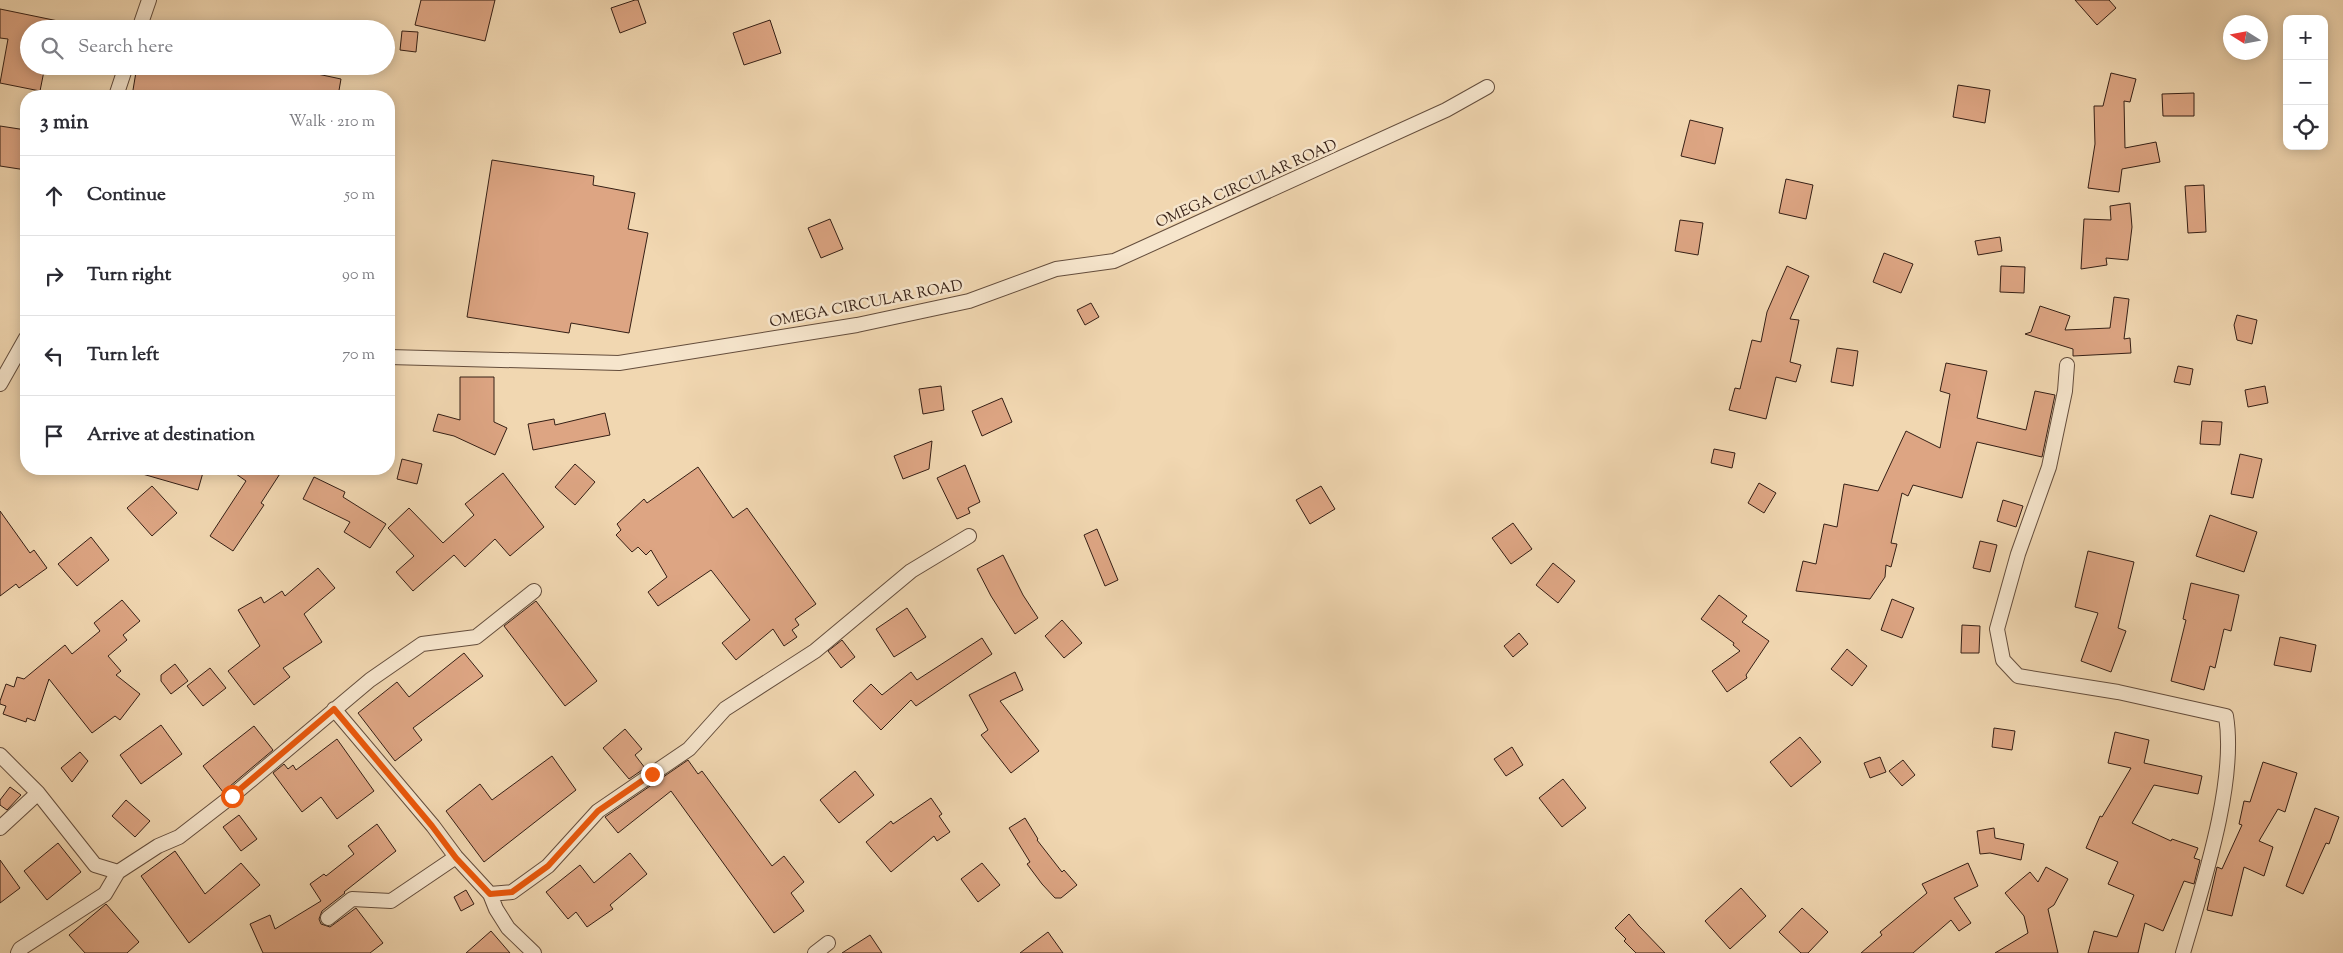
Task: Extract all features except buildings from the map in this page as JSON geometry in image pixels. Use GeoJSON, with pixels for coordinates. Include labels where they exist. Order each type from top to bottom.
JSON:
{"type":"FeatureCollection","features":[{"type":"Feature","properties":{"kind":"street"},"geometry":{"type":"LineString","coordinates":[[142,20],[149,0]]}},
{"type":"Feature","properties":{"kind":"street"},"geometry":{"type":"LineString","coordinates":[[118,90],[123,75]]}},
{"type":"Feature","properties":{"kind":"street","name":"OMEGA CIRCULAR ROAD"},"geometry":{"type":"LineString","coordinates":[[395,357],[619,363],[857,325],[969,300],[1056,269],[1114,261],[1446,110],[1487,87]]}},
{"type":"Feature","properties":{"kind":"street"},"geometry":{"type":"LineString","coordinates":[[0,384],[4,368],[20,346]]}},
{"type":"Feature","properties":{"kind":"street"},"geometry":{"type":"LineString","coordinates":[[2067,365],[2065,391],[2049,467],[2018,554],[1997,629],[2003,660],[2018,676],[2118,692],[2226,716],[2229,752],[2220,816],[2184,953]]}},
{"type":"Feature","properties":{"kind":"street"},"geometry":{"type":"LineString","coordinates":[[490,894],[512,892],[548,866],[598,811],[689,749],[725,709],[815,651],[910,571],[969,536]]}},
{"type":"Feature","properties":{"kind":"street"},"geometry":{"type":"LineString","coordinates":[[18,953],[20,949],[105,894],[118,872],[158,846],[179,837],[370,680],[422,644],[476,637],[534,591]]}},
{"type":"Feature","properties":{"kind":"street"},"geometry":{"type":"LineString","coordinates":[[334,709],[432,826],[456,858],[490,894],[496,909],[508,928],[534,953]]}},
{"type":"Feature","properties":{"kind":"street"},"geometry":{"type":"LineString","coordinates":[[0,755],[38,792],[95,866],[118,872]]}},
{"type":"Feature","properties":{"kind":"street"},"geometry":{"type":"LineString","coordinates":[[0,828],[38,792]]}},
{"type":"Feature","properties":{"kind":"street"},"geometry":{"type":"LineString","coordinates":[[328,918],[352,899],[391,901],[456,858]]}},
{"type":"Feature","properties":{"kind":"street"},"geometry":{"type":"LineString","coordinates":[[815,953],[828,943]]}},
{"type":"Feature","properties":{"kind":"route"},"geometry":{"type":"LineString","coordinates":[[232,796],[334,709],[432,826],[456,858],[490,894],[512,892],[548,866],[598,811],[652,774]]}}]}
